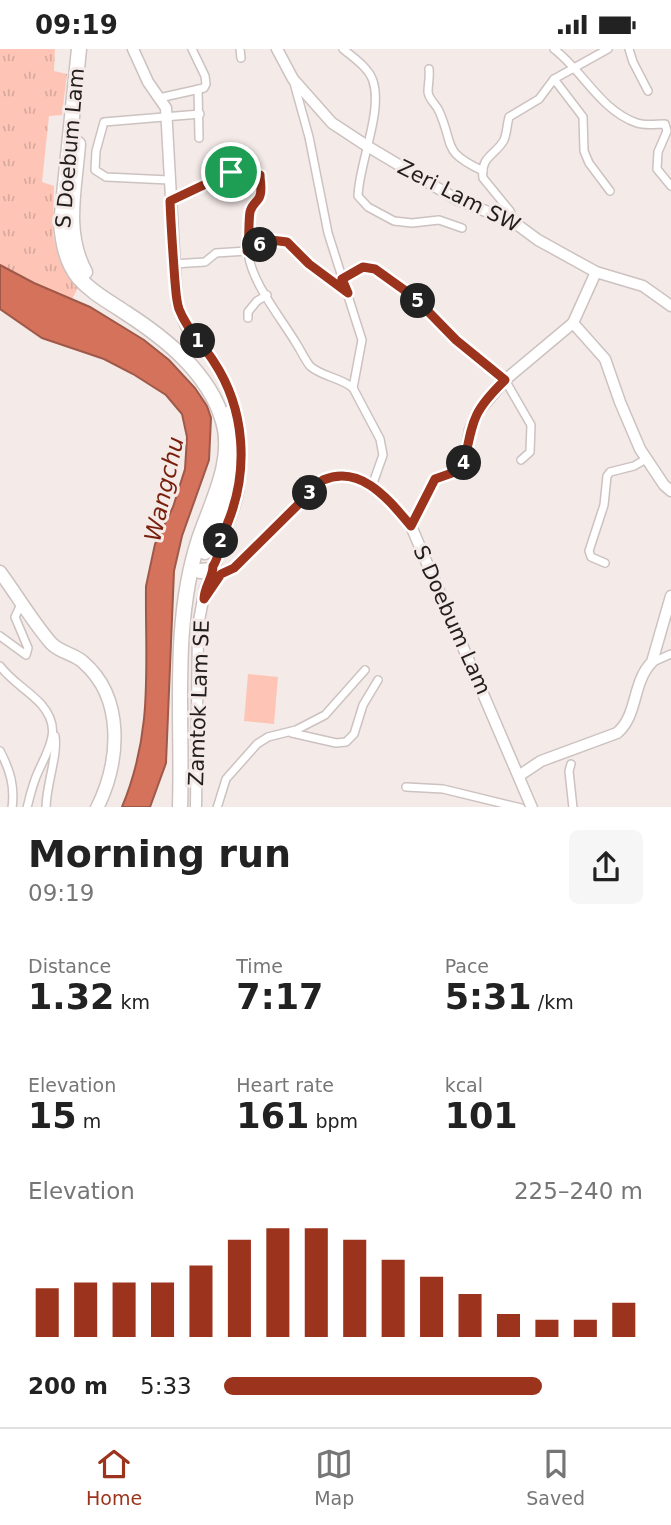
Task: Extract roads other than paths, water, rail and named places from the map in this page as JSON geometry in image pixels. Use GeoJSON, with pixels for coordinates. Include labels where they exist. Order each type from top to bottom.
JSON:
{"type":"FeatureCollection","features":[{"type":"Feature","properties":{"kind":"highway","name":"S Doebum Lam"},"geometry":{"type":"LineString","coordinates":[[79,49],[61,224],[66,253],[79,278],[95,293],[142,323],[176,350],[212,394],[224,424],[224,449],[215,511]]}},
{"type":"Feature","properties":{"kind":"highway","name":"S Doebum Lam"},"geometry":{"type":"LineString","coordinates":[[88,49],[71,224],[74,246],[82,266],[91,278],[182,344],[209,375],[226,402],[234,427],[235,452],[230,481],[215,511],[200,553],[216,568]]}},
{"type":"Feature","properties":{"kind":"highway"},"geometry":{"type":"LineString","coordinates":[[180,807],[184,600],[200,553]]}},
{"type":"Feature","properties":{"kind":"highway"},"geometry":{"type":"LineString","coordinates":[[189,807],[191,617],[216,568]]}},
{"type":"Feature","properties":{"kind":"main road"},"geometry":{"type":"LineString","coordinates":[[0,572],[55,647],[83,661],[107,692],[114,721],[114,750],[110,774],[97,807]]}},
{"type":"Feature","properties":{"kind":"street"},"geometry":{"type":"LineString","coordinates":[[133,49],[148,82],[166,108],[177,305],[187,328],[214,362],[229,390],[239,424],[241,457],[238,495],[216,568]]}},
{"type":"Feature","properties":{"kind":"street"},"geometry":{"type":"LineString","coordinates":[[159,98],[198,89],[206,84],[192,49]]}},
{"type":"Feature","properties":{"kind":"street","name":"Zeri Lam SW"},"geometry":{"type":"LineString","coordinates":[[277,49],[293,79],[332,123],[367,146],[456,199],[515,223],[538,240],[596,272],[643,286],[671,306]]}},
{"type":"Feature","properties":{"kind":"street"},"geometry":{"type":"LineString","coordinates":[[343,49],[364,68],[374,82],[374,114],[358,182],[358,196],[362,202],[394,221],[412,223],[439,220],[462,228]]}},
{"type":"Feature","properties":{"kind":"street"},"geometry":{"type":"LineString","coordinates":[[515,223],[510,211],[484,179],[483,171],[489,155],[503,141],[509,117],[539,99],[554,79],[608,49]]}},
{"type":"Feature","properties":{"kind":"street"},"geometry":{"type":"LineString","coordinates":[[629,49],[632,62],[648,91]]}},
{"type":"Feature","properties":{"kind":"street"},"geometry":{"type":"LineString","coordinates":[[557,52],[574,66],[611,109],[639,124],[665,124],[667,131],[659,152],[657,169],[671,186]]}},
{"type":"Feature","properties":{"kind":"street"},"geometry":{"type":"LineString","coordinates":[[429,69],[428,93],[438,109],[451,150],[463,162],[483,171]]}},
{"type":"Feature","properties":{"kind":"street"},"geometry":{"type":"LineString","coordinates":[[293,79],[303,107],[324,216],[362,340],[353,388]]}},
{"type":"Feature","properties":{"kind":"street"},"geometry":{"type":"LineString","coordinates":[[554,79],[583,117],[584,151],[589,163],[610,191]]}},
{"type":"Feature","properties":{"kind":"street"},"geometry":{"type":"LineString","coordinates":[[198,89],[199,138]]}},
{"type":"Feature","properties":{"kind":"street"},"geometry":{"type":"LineString","coordinates":[[169,180],[106,177],[95,170],[96,151],[104,122],[200,114]]}},
{"type":"Feature","properties":{"kind":"street"},"geometry":{"type":"LineString","coordinates":[[170,201],[231,172],[244,171],[260,175],[261,191],[250,214],[247,251],[256,278],[310,366],[343,380],[353,388],[380,439],[383,455],[372,486]]}},
{"type":"Feature","properties":{"kind":"street"},"geometry":{"type":"LineString","coordinates":[[173,264],[205,262],[216,253],[247,251],[271,240],[287,242],[309,264],[348,293]]}},
{"type":"Feature","properties":{"kind":"street"},"geometry":{"type":"LineString","coordinates":[[342,279],[363,267],[375,269],[414,297],[456,340],[505,380],[531,425],[530,452],[521,460]]}},
{"type":"Feature","properties":{"kind":"street"},"geometry":{"type":"LineString","coordinates":[[411,526],[435,479],[452,473],[464,464],[472,421],[491,394],[573,323],[596,272]]}},
{"type":"Feature","properties":{"kind":"street"},"geometry":{"type":"LineString","coordinates":[[248,318],[248,312],[267,295]]}},
{"type":"Feature","properties":{"kind":"street"},"geometry":{"type":"LineString","coordinates":[[573,323],[605,359],[620,402],[646,459],[671,491]]}},
{"type":"Feature","properties":{"kind":"street"},"geometry":{"type":"LineString","coordinates":[[605,563],[591,557],[589,551],[604,505],[607,476],[610,472],[634,466],[646,459]]}},
{"type":"Feature","properties":{"kind":"street","name":"S Doebum Lam"},"geometry":{"type":"LineString","coordinates":[[216,568],[239,562],[323,480],[345,474],[372,486],[390,501],[411,526],[520,775],[527,807]]}},
{"type":"Feature","properties":{"kind":"street","name":"Zamtok Lam SE"},"geometry":{"type":"LineString","coordinates":[[196,807],[198,626],[205,589],[216,568]]}},
{"type":"Feature","properties":{"kind":"street"},"geometry":{"type":"LineString","coordinates":[[520,775],[541,761],[617,733],[624,727],[639,685],[652,662],[671,596]]}},
{"type":"Feature","properties":{"kind":"street"},"geometry":{"type":"LineString","coordinates":[[0,636],[26,655],[28,648],[15,617],[22,601]]}},
{"type":"Feature","properties":{"kind":"street"},"geometry":{"type":"LineString","coordinates":[[652,662],[671,654]]}},
{"type":"Feature","properties":{"kind":"street"},"geometry":{"type":"LineString","coordinates":[[0,667],[41,705],[51,718],[55,747],[46,807]]}},
{"type":"Feature","properties":{"kind":"street"},"geometry":{"type":"LineString","coordinates":[[217,807],[226,779],[243,758],[268,737],[288,733],[326,715],[365,670]]}},
{"type":"Feature","properties":{"kind":"street"},"geometry":{"type":"LineString","coordinates":[[288,733],[336,743],[346,742],[354,734],[363,705],[378,680]]}},
{"type":"Feature","properties":{"kind":"street"},"geometry":{"type":"LineString","coordinates":[[27,807],[35,779],[47,756],[53,729]]}},
{"type":"Feature","properties":{"kind":"street"},"geometry":{"type":"LineString","coordinates":[[0,751],[9,768],[14,790],[12,807]]}},
{"type":"Feature","properties":{"kind":"street"},"geometry":{"type":"LineString","coordinates":[[571,764],[569,771],[573,807]]}},
{"type":"Feature","properties":{"kind":"street"},"geometry":{"type":"LineString","coordinates":[[406,787],[443,789],[527,807]]}},
{"type":"Feature","properties":{"kind":"water label","name":"Wangchu"},"geometry":{"type":"Point","coordinates":[164,489]}}]}
